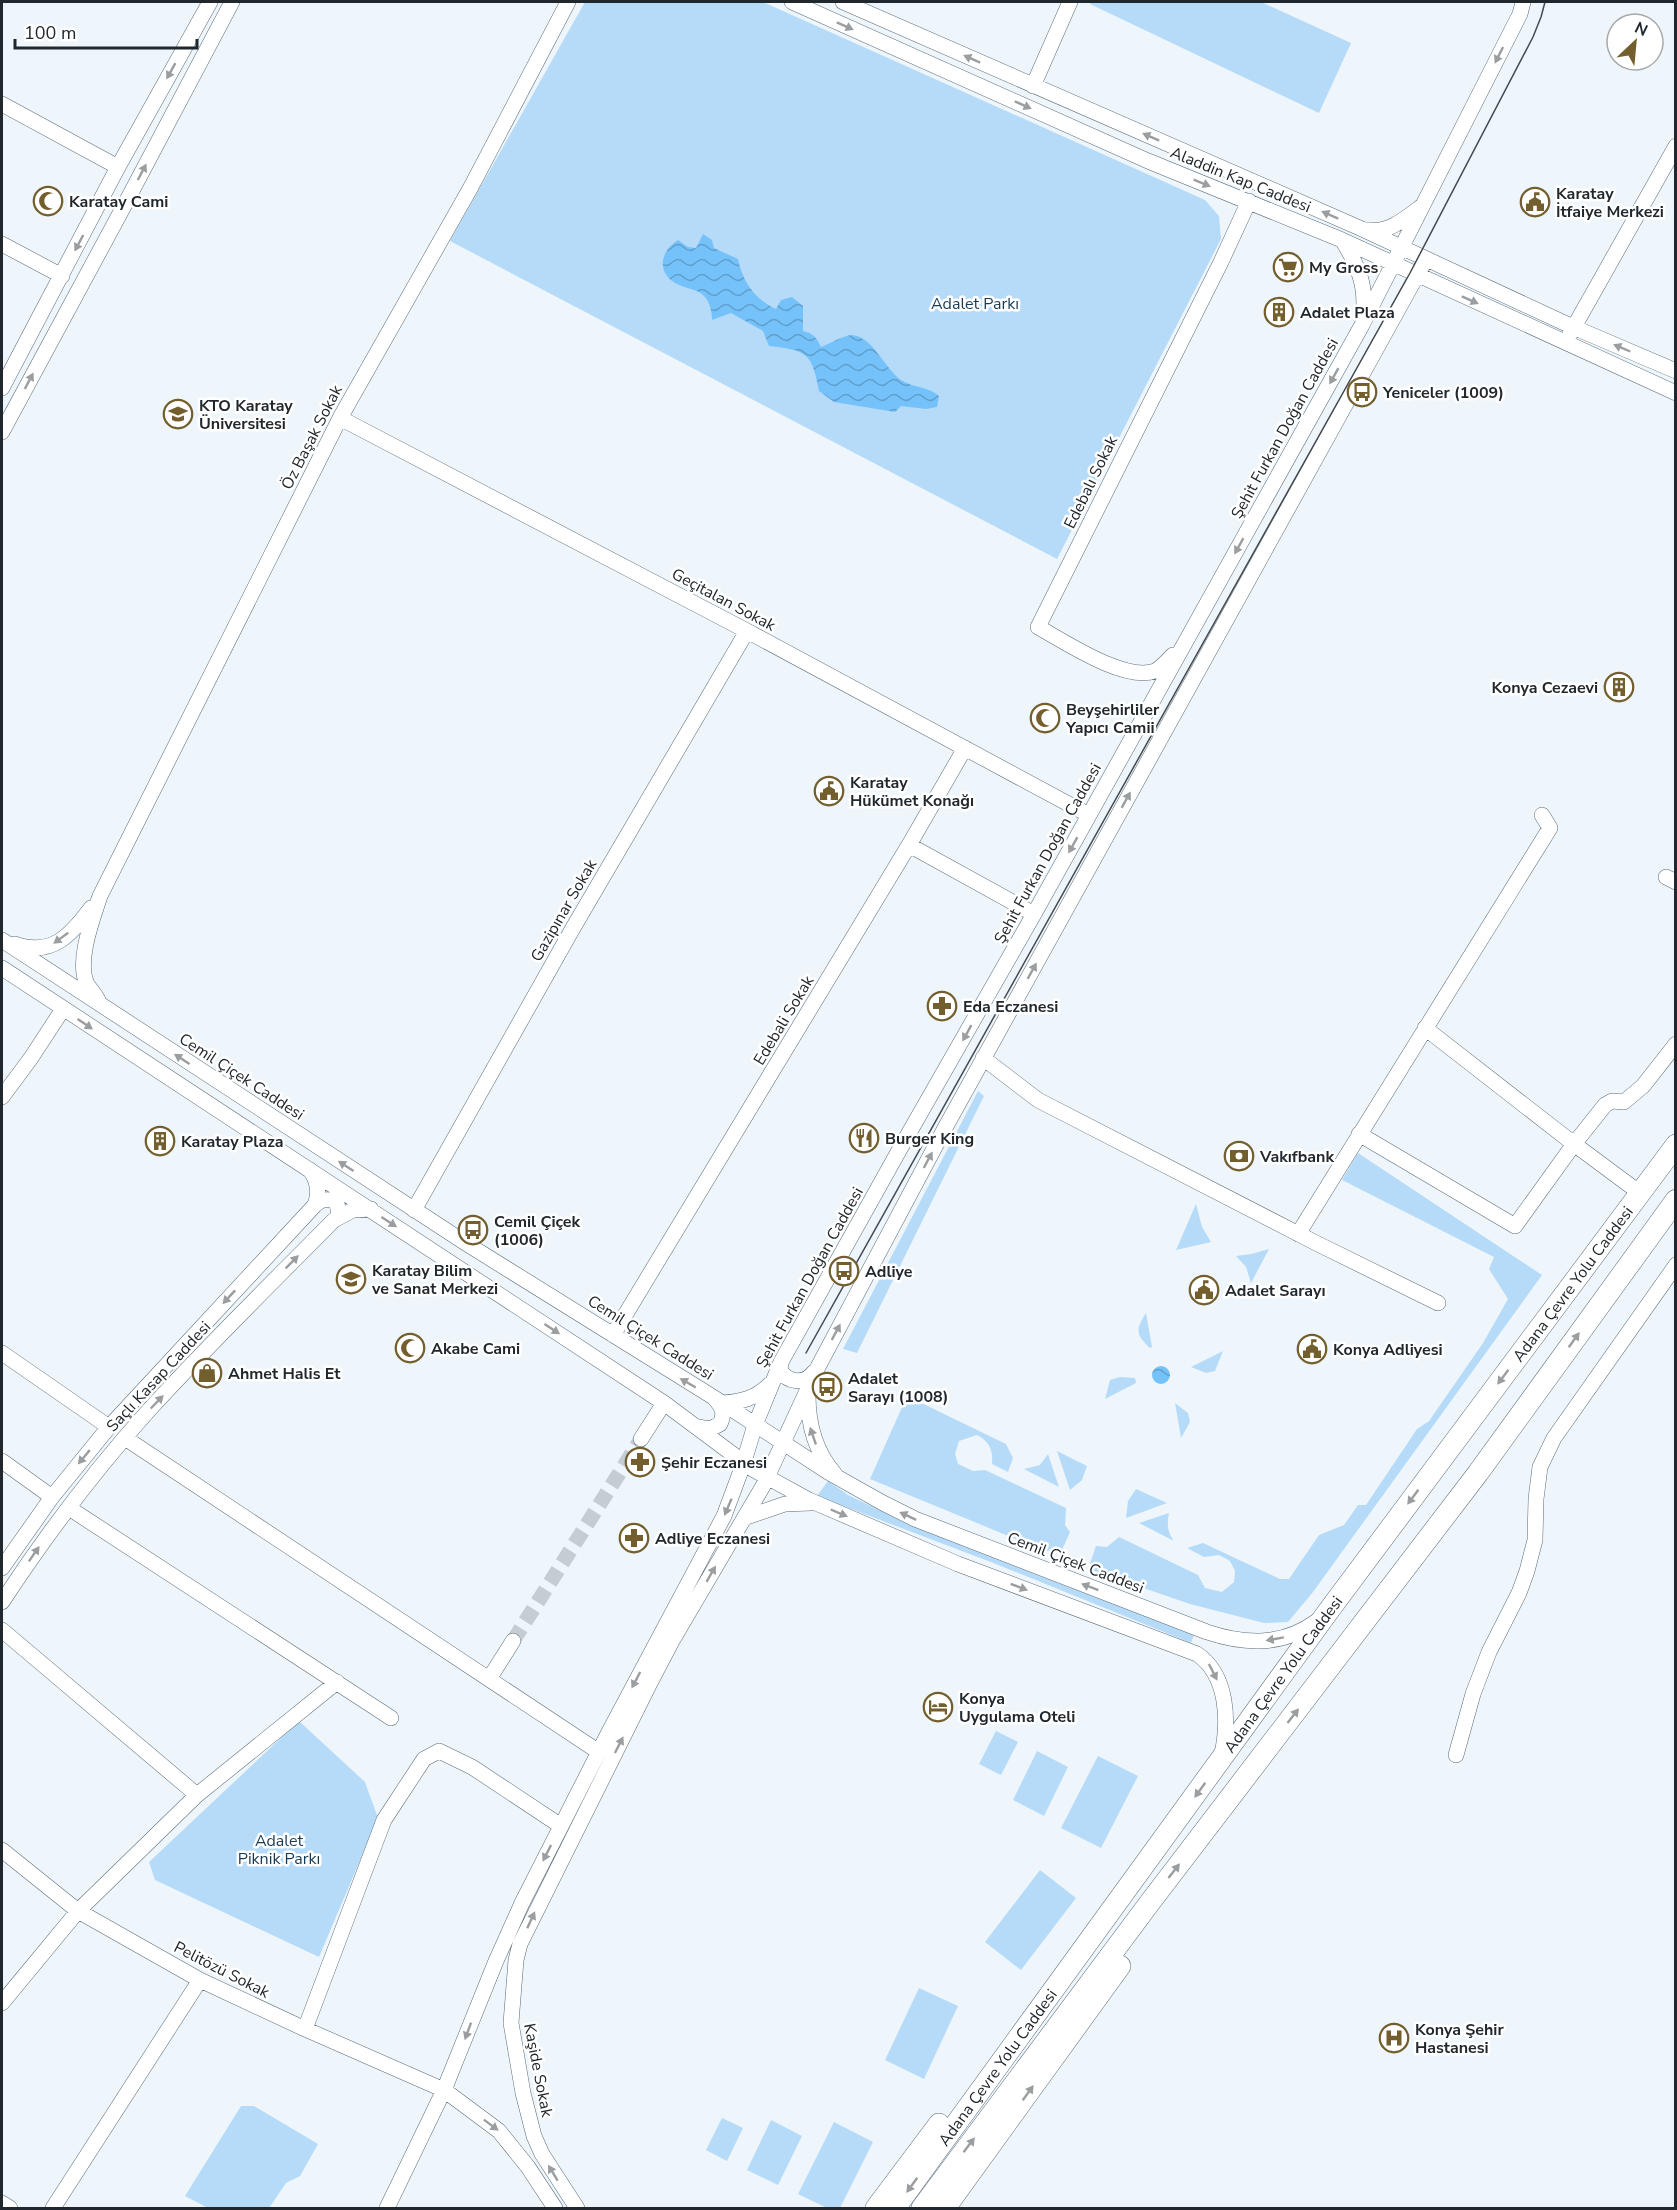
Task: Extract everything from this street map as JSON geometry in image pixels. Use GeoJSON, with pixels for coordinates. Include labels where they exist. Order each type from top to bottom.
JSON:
{"type":"FeatureCollection","features":[{"type":"Feature","properties":{"kind":"highway","name":"Adana Çevre Yolu Caddesi"},"geometry":{"type":"LineString","coordinates":[[895,2208],[1327,1614],[1676,1145]]}},
{"type":"Feature","properties":{"kind":"highway","name":"Adana Çevre Yolu Caddesi"},"geometry":{"type":"LineString","coordinates":[[922,2208],[1151,1901],[1479,1473],[1676,1200]]}},
{"type":"Feature","properties":{"kind":"highway"},"geometry":{"type":"LineString","coordinates":[[945,2208],[1124,1960],[1151,1901]]}},
{"type":"Feature","properties":{"kind":"highway"},"geometry":{"type":"LineString","coordinates":[[876,2208],[1047,1982],[1073,1950],[1117,1905]]}},
{"type":"Feature","properties":{"kind":"street"},"geometry":{"type":"LineString","coordinates":[[2,388],[118,167],[210,2]]}},
{"type":"Feature","properties":{"kind":"street"},"geometry":{"type":"LineString","coordinates":[[2,432],[231,2]]}},
{"type":"Feature","properties":{"kind":"street","name":"Öz Başak Sokak"},"geometry":{"type":"LineString","coordinates":[[100,896],[340,418],[471,187],[568,2]]}},
{"type":"Feature","properties":{"kind":"street","name":"Aladdin Kap Caddesi"},"geometry":{"type":"LineString","coordinates":[[792,2],[1148,161],[1342,240],[1676,393]]}},
{"type":"Feature","properties":{"kind":"street","name":"Aladdin Kap Caddesi"},"geometry":{"type":"LineString","coordinates":[[843,2],[1676,371]]}},
{"type":"Feature","properties":{"kind":"street"},"geometry":{"type":"LineString","coordinates":[[1033,86],[1070,2]]}},
{"type":"Feature","properties":{"kind":"street","name":"Şehit Furkan Doğan Caddesi"},"geometry":{"type":"LineString","coordinates":[[387,2208],[444,2090],[496,1961],[561,1826],[720,1525],[781,1362],[1362,325],[1520,14],[1523,2]]}},
{"type":"Feature","properties":{"kind":"street"},"geometry":{"type":"LineString","coordinates":[[3,109],[118,167]]}},
{"type":"Feature","properties":{"kind":"street"},"geometry":{"type":"LineString","coordinates":[[1565,343],[1676,146]]}},
{"type":"Feature","properties":{"kind":"street","name":"Edebalı Sokak"},"geometry":{"type":"LineString","coordinates":[[1185,643],[1156,670],[1140,673],[1117,669],[1038,627],[1221,262],[1249,201]]}},
{"type":"Feature","properties":{"kind":"street"},"geometry":{"type":"LineString","coordinates":[[1362,230],[1374,232],[1386,229],[1424,204]]}},
{"type":"Feature","properties":{"kind":"street"},"geometry":{"type":"LineString","coordinates":[[1342,240],[1359,269],[1364,286],[1365,304],[1362,325]]}},
{"type":"Feature","properties":{"kind":"street"},"geometry":{"type":"LineString","coordinates":[[2,244],[62,276]]}},
{"type":"Feature","properties":{"kind":"street"},"geometry":{"type":"LineString","coordinates":[[838,1477],[816,1445],[808,1419],[808,1388],[818,1367],[983,1058],[1426,259]]}},
{"type":"Feature","properties":{"kind":"street","name":"Geçitalan Sokak"},"geometry":{"type":"LineString","coordinates":[[340,418],[747,631],[1089,815]]}},
{"type":"Feature","properties":{"kind":"street","name":"Gazipınar Sokak"},"geometry":{"type":"LineString","coordinates":[[414,1210],[573,928],[747,631]]}},
{"type":"Feature","properties":{"kind":"street","name":"Edebali Sokak"},"geometry":{"type":"LineString","coordinates":[[613,1335],[909,845],[965,748]]}},
{"type":"Feature","properties":{"kind":"street"},"geometry":{"type":"LineString","coordinates":[[1298,1234],[1550,828],[1542,815]]}},
{"type":"Feature","properties":{"kind":"street"},"geometry":{"type":"LineString","coordinates":[[909,845],[1034,914]]}},
{"type":"Feature","properties":{"kind":"street"},"geometry":{"type":"LineString","coordinates":[[2,940],[31,949],[57,944],[81,922],[100,896]]}},
{"type":"Feature","properties":{"kind":"street"},"geometry":{"type":"LineString","coordinates":[[100,896],[84,955],[86,982],[103,1007]]}},
{"type":"Feature","properties":{"kind":"street","name":"Cemil Çiçek Caddesi"},"geometry":{"type":"LineString","coordinates":[[2,940],[414,1210],[718,1400],[758,1419],[783,1443],[883,1503],[915,1519],[1207,1632],[1233,1639],[1273,1640],[1303,1630],[1327,1614]]}},
{"type":"Feature","properties":{"kind":"street"},"geometry":{"type":"LineString","coordinates":[[2,968],[664,1402],[767,1478],[816,1503],[969,1568],[1197,1654],[1207,1661],[1213,1670],[1223,1698],[1225,1731],[1220,1763]]}},
{"type":"Feature","properties":{"kind":"street"},"geometry":{"type":"LineString","coordinates":[[2,1097],[63,1009]]}},
{"type":"Feature","properties":{"kind":"street"},"geometry":{"type":"LineString","coordinates":[[1425,1028],[1640,1193]]}},
{"type":"Feature","properties":{"kind":"street"},"geometry":{"type":"LineString","coordinates":[[1359,1134],[1515,1226],[1605,1105],[1612,1101],[1624,1102],[1643,1086],[1676,1044]]}},
{"type":"Feature","properties":{"kind":"street"},"geometry":{"type":"LineString","coordinates":[[983,1058],[1038,1100],[1298,1234],[1438,1303]]}},
{"type":"Feature","properties":{"kind":"street"},"geometry":{"type":"LineString","coordinates":[[310,1170],[318,1186],[315,1205]]}},
{"type":"Feature","properties":{"kind":"street"},"geometry":{"type":"LineString","coordinates":[[315,1205],[322,1200],[330,1199],[337,1203],[339,1216],[352,1210],[370,1209]]}},
{"type":"Feature","properties":{"kind":"street","name":"Saçlı Kasap Caddesi"},"geometry":{"type":"LineString","coordinates":[[2,1568],[52,1497],[109,1427],[315,1205]]}},
{"type":"Feature","properties":{"kind":"street","name":"Saçlı Kasap Caddesi"},"geometry":{"type":"LineString","coordinates":[[2,1602],[69,1508],[125,1438],[229,1326],[339,1216]]}},
{"type":"Feature","properties":{"kind":"street"},"geometry":{"type":"LineString","coordinates":[[1456,1755],[1473,1694],[1488,1652],[1519,1593],[1527,1571],[1535,1540],[1536,1498],[1540,1467],[1554,1438],[1676,1265]]}},
{"type":"Feature","properties":{"kind":"street"},"geometry":{"type":"LineString","coordinates":[[2,1353],[109,1427]]}},
{"type":"Feature","properties":{"kind":"street"},"geometry":{"type":"LineString","coordinates":[[781,1362],[780,1370],[785,1378],[792,1381],[804,1381],[812,1376],[818,1367]]}},
{"type":"Feature","properties":{"kind":"street"},"geometry":{"type":"LineString","coordinates":[[698,1427],[710,1429],[720,1424],[723,1417],[722,1407],[718,1400],[749,1399],[772,1382]]}},
{"type":"Feature","properties":{"kind":"street","name":"Kaşide Sokak"},"geometry":{"type":"LineString","coordinates":[[577,2208],[554,2175],[534,2136],[524,2093],[511,2023],[514,1975],[520,1944],[663,1659],[767,1478],[808,1388]]}},
{"type":"Feature","properties":{"kind":"street"},"geometry":{"type":"LineString","coordinates":[[641,1439],[664,1402]]}},
{"type":"Feature","properties":{"kind":"street"},"geometry":{"type":"LineString","coordinates":[[125,1438],[599,1752]]}},
{"type":"Feature","properties":{"kind":"street"},"geometry":{"type":"LineString","coordinates":[[729,1451],[735,1466],[737,1484]]}},
{"type":"Feature","properties":{"kind":"street"},"geometry":{"type":"LineString","coordinates":[[2,1461],[52,1497]]}},
{"type":"Feature","properties":{"kind":"street"},"geometry":{"type":"LineString","coordinates":[[744,1518],[784,1504],[816,1503]]}},
{"type":"Feature","properties":{"kind":"street"},"geometry":{"type":"LineString","coordinates":[[69,1508],[391,1718]]}},
{"type":"Feature","properties":{"kind":"street"},"geometry":{"type":"LineString","coordinates":[[2,1630],[197,1795]]}},
{"type":"Feature","properties":{"kind":"street"},"geometry":{"type":"LineString","coordinates":[[1197,1654],[1207,1649],[1210,1644],[1211,1638],[1207,1632]]}},
{"type":"Feature","properties":{"kind":"street"},"geometry":{"type":"LineString","coordinates":[[489,1679],[513,1641]]}},
{"type":"Feature","properties":{"kind":"street"},"geometry":{"type":"LineString","coordinates":[[2,2002],[78,1911],[197,1795],[337,1682]]}},
{"type":"Feature","properties":{"kind":"street"},"geometry":{"type":"LineString","coordinates":[[304,2029],[384,1821],[424,1759],[439,1751],[456,1759],[472,1767],[561,1826]]}},
{"type":"Feature","properties":{"kind":"street","name":"Pelitözü Sokak"},"geometry":{"type":"LineString","coordinates":[[2,1850],[78,1911],[200,1980],[304,2029],[444,2090],[499,2131],[528,2167],[555,2208]]}},
{"type":"Feature","properties":{"kind":"street"},"geometry":{"type":"LineString","coordinates":[[53,2208],[200,1980]]}},
{"type":"Feature","properties":{"kind":"street"},"geometry":{"type":"LineString","coordinates":[[2,2203],[10,2208]]}},
{"type":"Feature","properties":{"kind":"green space","name":"Adalet Parkı"},"geometry":{"type":"Polygon","coordinates":[[[585,2],[763,2],[1205,200],[1219,216],[1221,239],[1057,559],[450,241],[585,2]]]}},
{"type":"Feature","properties":{"kind":"green space"},"geometry":{"type":"Polygon","coordinates":[[[1091,2],[1261,2],[1351,43],[1319,113],[1090,4],[1091,2]]]}},
{"type":"Feature","properties":{"kind":"green space"},"geometry":{"type":"Polygon","coordinates":[[[978,1091],[984,1096],[857,1353],[843,1349],[978,1091]]]}},
{"type":"Feature","properties":{"kind":"green space"},"geometry":{"type":"Polygon","coordinates":[[[1358,1153],[1542,1275],[1313,1592],[1288,1622],[1264,1623],[1190,1604],[1088,1569],[1096,1546],[1107,1547],[1119,1537],[1198,1575],[1205,1588],[1222,1592],[1234,1582],[1235,1571],[1230,1561],[1219,1555],[1204,1557],[1187,1548],[1203,1543],[1280,1579],[1289,1579],[1319,1535],[1344,1525],[1358,1505],[1366,1505],[1417,1429],[1429,1421],[1483,1343],[1508,1299],[1489,1269],[1494,1257],[1342,1180],[1358,1153]]]}},
{"type":"Feature","properties":{"kind":"green space"},"geometry":{"type":"Polygon","coordinates":[[[1196,1204],[1202,1227],[1211,1242],[1176,1250],[1196,1204]]]}},
{"type":"Feature","properties":{"kind":"green space"},"geometry":{"type":"Polygon","coordinates":[[[1269,1249],[1251,1283],[1246,1267],[1236,1256],[1269,1249]]]}},
{"type":"Feature","properties":{"kind":"green space"},"geometry":{"type":"Polygon","coordinates":[[[1146,1313],[1152,1347],[1150,1348],[1139,1332],[1140,1324],[1146,1313]]]}},
{"type":"Feature","properties":{"kind":"green space"},"geometry":{"type":"Polygon","coordinates":[[[1223,1351],[1215,1371],[1206,1373],[1191,1367],[1223,1351]]]}},
{"type":"Feature","properties":{"kind":"green space"},"geometry":{"type":"Polygon","coordinates":[[[1120,1377],[1135,1378],[1136,1383],[1105,1399],[1110,1380],[1120,1377]]]}},
{"type":"Feature","properties":{"kind":"green space"},"geometry":{"type":"Polygon","coordinates":[[[907,1396],[1006,1444],[1013,1458],[1008,1472],[992,1464],[990,1447],[977,1435],[959,1441],[955,1454],[958,1464],[973,1471],[985,1470],[1066,1508],[1065,1525],[1070,1532],[1061,1552],[1045,1551],[870,1479],[907,1396]]]}},
{"type":"Feature","properties":{"kind":"green space"},"geometry":{"type":"Polygon","coordinates":[[[1175,1403],[1188,1413],[1190,1422],[1181,1438],[1175,1403]]]}},
{"type":"Feature","properties":{"kind":"green space"},"geometry":{"type":"Polygon","coordinates":[[[1057,1451],[1087,1466],[1082,1480],[1070,1490],[1057,1451]]]}},
{"type":"Feature","properties":{"kind":"green space"},"geometry":{"type":"Polygon","coordinates":[[[1048,1454],[1059,1487],[1024,1469],[1040,1465],[1048,1454]]]}},
{"type":"Feature","properties":{"kind":"green space"},"geometry":{"type":"Polygon","coordinates":[[[828,1481],[848,1495],[890,1515],[1194,1635],[1191,1643],[996,1564],[817,1496],[828,1481]]]}},
{"type":"Feature","properties":{"kind":"green space"},"geometry":{"type":"Polygon","coordinates":[[[1136,1489],[1167,1503],[1126,1518],[1128,1501],[1136,1489]]]}},
{"type":"Feature","properties":{"kind":"green space"},"geometry":{"type":"Polygon","coordinates":[[[1169,1513],[1168,1527],[1174,1541],[1139,1523],[1169,1513]]]}},
{"type":"Feature","properties":{"kind":"green space","name":"Adalet Piknik Parkı"},"geometry":{"type":"Polygon","coordinates":[[[299,1721],[365,1782],[378,1818],[319,1957],[155,1880],[149,1862],[299,1721]]]}},
{"type":"Feature","properties":{"kind":"green space"},"geometry":{"type":"Polygon","coordinates":[[[996,1731],[1018,1742],[1001,1775],[979,1764],[996,1731]]]}},
{"type":"Feature","properties":{"kind":"green space"},"geometry":{"type":"Polygon","coordinates":[[[1037,1751],[1068,1767],[1044,1816],[1013,1800],[1037,1751]]]}},
{"type":"Feature","properties":{"kind":"green space"},"geometry":{"type":"Polygon","coordinates":[[[1098,1756],[1138,1776],[1101,1848],[1061,1828],[1098,1756]]]}},
{"type":"Feature","properties":{"kind":"green space"},"geometry":{"type":"Polygon","coordinates":[[[1040,1870],[1076,1898],[1021,1970],[985,1942],[1040,1870]]]}},
{"type":"Feature","properties":{"kind":"green space"},"geometry":{"type":"Polygon","coordinates":[[[919,1988],[958,2006],[924,2079],[885,2060],[919,1988]]]}},
{"type":"Feature","properties":{"kind":"green space"},"geometry":{"type":"Polygon","coordinates":[[[241,2106],[254,2106],[318,2144],[300,2176],[286,2183],[269,2208],[208,2208],[185,2196],[241,2106]]]}},
{"type":"Feature","properties":{"kind":"green space"},"geometry":{"type":"Polygon","coordinates":[[[722,2118],[743,2128],[727,2161],[706,2150],[722,2118]]]}},
{"type":"Feature","properties":{"kind":"green space"},"geometry":{"type":"Polygon","coordinates":[[[771,2120],[802,2136],[778,2185],[747,2170],[771,2120]]]}},
{"type":"Feature","properties":{"kind":"green space"},"geometry":{"type":"Polygon","coordinates":[[[834,2122],[873,2142],[840,2208],[827,2208],[798,2194],[834,2122]]]}},
{"type":"Feature","properties":{"kind":"water"},"geometry":{"type":"Polygon","coordinates":[[[703,234],[712,240],[714,248],[738,259],[747,283],[762,300],[776,309],[781,300],[792,297],[803,306],[803,331],[814,336],[821,347],[840,338],[851,335],[859,336],[872,346],[901,380],[930,390],[939,396],[937,407],[926,409],[901,406],[895,412],[834,402],[819,391],[814,368],[806,356],[792,349],[769,346],[763,331],[731,313],[712,320],[705,297],[672,281],[666,275],[663,263],[667,251],[678,240],[688,247],[696,248],[703,234]]]}},
{"type":"Feature","properties":{"kind":"water"},"geometry":{"type":"Polygon","coordinates":[[[1157,1366],[1165,1366],[1170,1371],[1168,1382],[1157,1384],[1152,1379],[1152,1371],[1157,1366]]]}},
{"type":"Feature","properties":{"kind":"tunnel"},"geometry":{"type":"LineString","coordinates":[[513,1641],[641,1439]]}},
{"type":"Feature","properties":{"kind":"tram line"},"geometry":{"type":"LineString","coordinates":[[806,1353],[1410,273],[1533,37],[1545,2]]}},
{"type":"Feature","properties":{"kind":"place","name":"Karatay Cami"},"geometry":{"type":"Point","coordinates":[48,201]}},
{"type":"Feature","properties":{"kind":"place","name":"Karatay İtfaiye Merkezi"},"geometry":{"type":"Point","coordinates":[1535,202]}},
{"type":"Feature","properties":{"kind":"place","name":"My Gross"},"geometry":{"type":"Point","coordinates":[1288,267]}},
{"type":"Feature","properties":{"kind":"place","name":"Adalet Plaza"},"geometry":{"type":"Point","coordinates":[1279,312]}},
{"type":"Feature","properties":{"kind":"place","name":"Yeniceler (1009)"},"geometry":{"type":"Point","coordinates":[1362,392]}},
{"type":"Feature","properties":{"kind":"place","name":"KTO Karatay Üniversitesi"},"geometry":{"type":"Point","coordinates":[178,414]}},
{"type":"Feature","properties":{"kind":"place","name":"Konya Cezaevi"},"geometry":{"type":"Point","coordinates":[1619,687]}},
{"type":"Feature","properties":{"kind":"place","name":"Beyşehirliler Yapıcı Camii"},"geometry":{"type":"Point","coordinates":[1045,718]}},
{"type":"Feature","properties":{"kind":"place","name":"Karatay Hükümet Konağı"},"geometry":{"type":"Point","coordinates":[829,791]}},
{"type":"Feature","properties":{"kind":"place","name":"Eda Eczanesi"},"geometry":{"type":"Point","coordinates":[942,1006]}},
{"type":"Feature","properties":{"kind":"place","name":"Burger King"},"geometry":{"type":"Point","coordinates":[864,1138]}},
{"type":"Feature","properties":{"kind":"place","name":"Karatay Plaza"},"geometry":{"type":"Point","coordinates":[160,1141]}},
{"type":"Feature","properties":{"kind":"place","name":"Vakıfbank"},"geometry":{"type":"Point","coordinates":[1239,1156]}},
{"type":"Feature","properties":{"kind":"place","name":"Cemil Çiçek (1006)"},"geometry":{"type":"Point","coordinates":[473,1230]}},
{"type":"Feature","properties":{"kind":"place","name":"Adliye"},"geometry":{"type":"Point","coordinates":[844,1271]}},
{"type":"Feature","properties":{"kind":"place","name":"Karatay Bilim ve Sanat Merkezi"},"geometry":{"type":"Point","coordinates":[351,1279]}},
{"type":"Feature","properties":{"kind":"place","name":"Adalet Sarayı"},"geometry":{"type":"Point","coordinates":[1204,1290]}},
{"type":"Feature","properties":{"kind":"place","name":"Akabe Cami"},"geometry":{"type":"Point","coordinates":[410,1348]}},
{"type":"Feature","properties":{"kind":"place","name":"Konya Adliyesi"},"geometry":{"type":"Point","coordinates":[1312,1349]}},
{"type":"Feature","properties":{"kind":"place","name":"Ahmet Halis Et"},"geometry":{"type":"Point","coordinates":[207,1373]}},
{"type":"Feature","properties":{"kind":"place","name":"Adalet Sarayı (1008)"},"geometry":{"type":"Point","coordinates":[827,1387]}},
{"type":"Feature","properties":{"kind":"place","name":"Şehir Eczanesi"},"geometry":{"type":"Point","coordinates":[640,1462]}},
{"type":"Feature","properties":{"kind":"place","name":"Adliye Eczanesi"},"geometry":{"type":"Point","coordinates":[634,1538]}},
{"type":"Feature","properties":{"kind":"place","name":"Konya Uygulama Oteli"},"geometry":{"type":"Point","coordinates":[938,1707]}},
{"type":"Feature","properties":{"kind":"place","name":"Konya Şehir Hastanesi"},"geometry":{"type":"Point","coordinates":[1394,2038]}}]}
